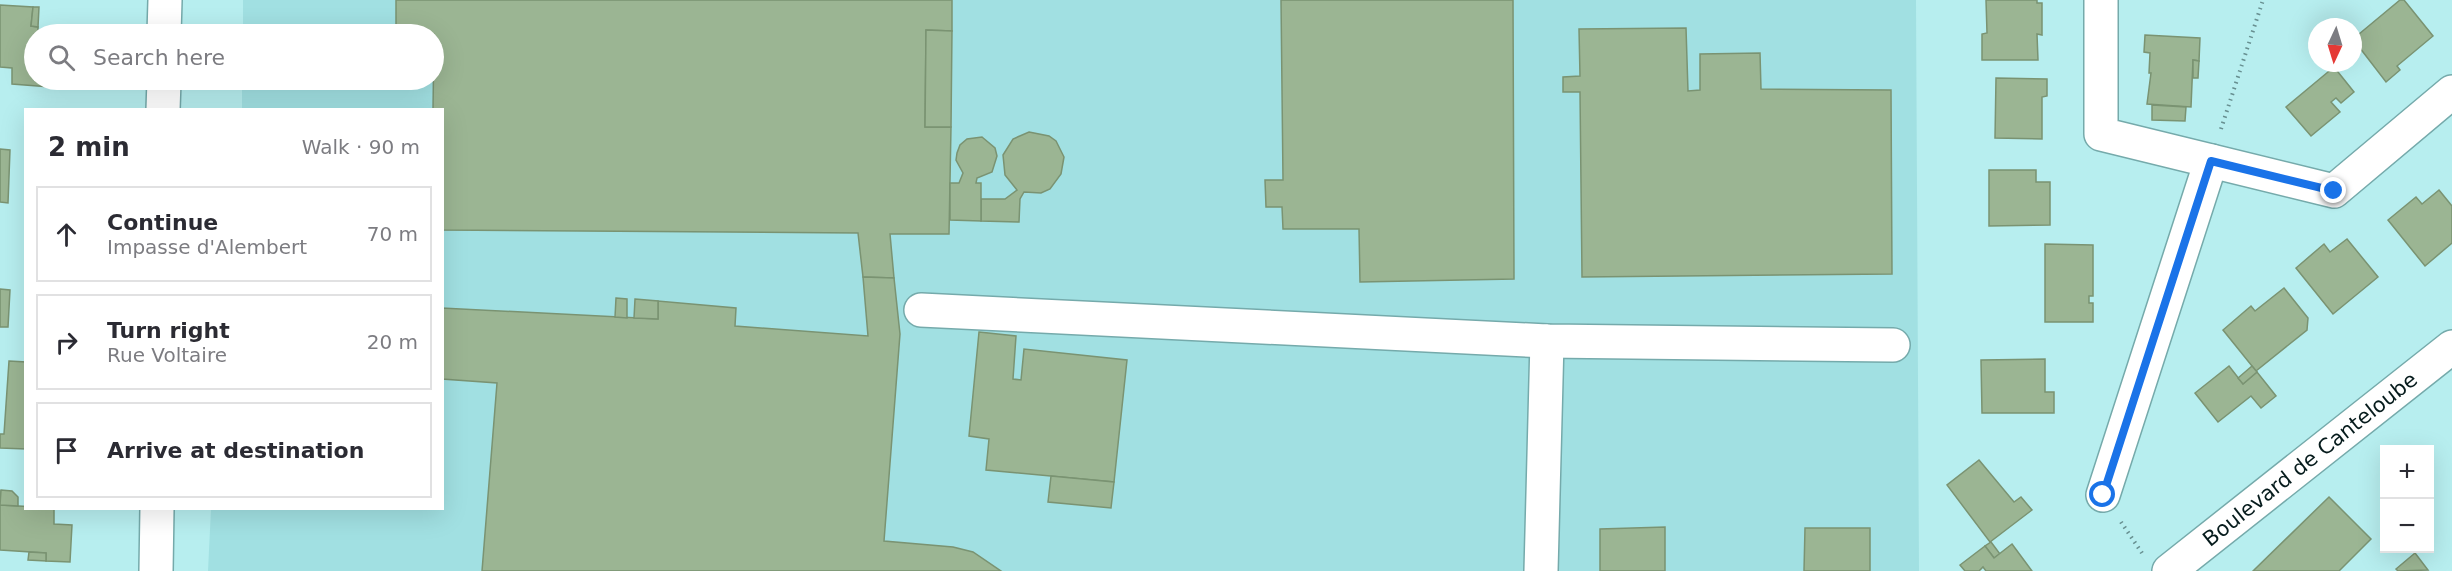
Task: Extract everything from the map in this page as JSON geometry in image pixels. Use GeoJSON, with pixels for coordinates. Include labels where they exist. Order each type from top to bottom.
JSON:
{"type":"FeatureCollection","features":[{"type":"Feature","properties":{"kind":"street"},"geometry":{"type":"LineString","coordinates":[[164,24],[165,0]]}},
{"type":"Feature","properties":{"kind":"street"},"geometry":{"type":"LineString","coordinates":[[2100,0],[2101,134],[2334,191],[2452,92]]}},
{"type":"Feature","properties":{"kind":"street"},"geometry":{"type":"LineString","coordinates":[[163,108],[164,90]]}},
{"type":"Feature","properties":{"kind":"street"},"geometry":{"type":"LineString","coordinates":[[2103,495],[2211,161]]}},
{"type":"Feature","properties":{"kind":"street"},"geometry":{"type":"LineString","coordinates":[[921,310],[1547,341],[1893,345]]}},
{"type":"Feature","properties":{"kind":"street"},"geometry":{"type":"LineString","coordinates":[[1541,571],[1547,341]]}},
{"type":"Feature","properties":{"kind":"street","name":"Boulevard de Canteloube"},"geometry":{"type":"LineString","coordinates":[[2158,566],[2452,347]]}},
{"type":"Feature","properties":{"kind":"street"},"geometry":{"type":"LineString","coordinates":[[156,571],[157,510]]}},
{"type":"Feature","properties":{"kind":"path"},"geometry":{"type":"LineString","coordinates":[[2211,161],[2263,0]]}},
{"type":"Feature","properties":{"kind":"path"},"geometry":{"type":"LineString","coordinates":[[2103,495],[2158,566]]}},
{"type":"Feature","properties":{"kind":"shaded area"},"geometry":{"type":"Polygon","coordinates":[[[243,0],[1916,0],[1919,571],[208,571],[211,510],[444,510],[444,108],[242,108],[242,90],[444,90],[444,24],[243,24],[243,0]]]}},
{"type":"Feature","properties":{"kind":"building"},"geometry":{"type":"Polygon","coordinates":[[[396,0],[952,0],[952,31],[926,30],[925,127],[951,127],[949,234],[890,234],[894,278],[863,277],[858,233],[444,230],[444,108],[433,108],[433,90],[444,90],[444,24],[396,24],[396,0]]]}},
{"type":"Feature","properties":{"kind":"building"},"geometry":{"type":"Polygon","coordinates":[[[1281,0],[1513,0],[1514,279],[1360,282],[1359,229],[1283,229],[1282,207],[1266,207],[1265,180],[1283,180],[1281,0]]]}},
{"type":"Feature","properties":{"kind":"building"},"geometry":{"type":"Polygon","coordinates":[[[1986,0],[2037,0],[2037,3],[2042,3],[2042,35],[2037,34],[2038,60],[1982,60],[1982,34],[1987,33],[1986,0]]]}},
{"type":"Feature","properties":{"kind":"building"},"geometry":{"type":"Polygon","coordinates":[[[2400,0],[2404,0],[2433,36],[2397,66],[2400,70],[2386,82],[2362,51],[2362,32],[2400,0]]]}},
{"type":"Feature","properties":{"kind":"building"},"geometry":{"type":"Polygon","coordinates":[[[0,5],[33,7],[31,24],[24,24],[24,85],[12,84],[12,68],[0,67],[0,5]]]}},
{"type":"Feature","properties":{"kind":"building"},"geometry":{"type":"Polygon","coordinates":[[[33,7],[39,7],[38,24],[31,24],[33,7]]]}},
{"type":"Feature","properties":{"kind":"building"},"geometry":{"type":"Polygon","coordinates":[[[1686,28],[1688,91],[1700,90],[1700,54],[1760,53],[1761,89],[1891,90],[1892,274],[1582,277],[1580,92],[1563,92],[1563,77],[1580,76],[1579,29],[1686,28]]]}},
{"type":"Feature","properties":{"kind":"building"},"geometry":{"type":"Polygon","coordinates":[[[926,30],[952,31],[951,127],[925,127],[926,30]]]}},
{"type":"Feature","properties":{"kind":"building"},"geometry":{"type":"Polygon","coordinates":[[[2145,35],[2200,38],[2199,61],[2193,60],[2191,107],[2147,104],[2151,73],[2149,73],[2150,53],[2144,52],[2145,35]]]}},
{"type":"Feature","properties":{"kind":"building"},"geometry":{"type":"Polygon","coordinates":[[[2193,60],[2199,61],[2198,78],[2193,78],[2193,60]]]}},
{"type":"Feature","properties":{"kind":"building"},"geometry":{"type":"Polygon","coordinates":[[[2328,72],[2338,72],[2354,92],[2341,103],[2336,98],[2331,102],[2340,112],[2311,136],[2286,107],[2328,72]]]}},
{"type":"Feature","properties":{"kind":"building"},"geometry":{"type":"Polygon","coordinates":[[[1996,78],[2047,79],[2047,96],[2042,97],[2042,139],[1995,138],[1996,78]]]}},
{"type":"Feature","properties":{"kind":"building"},"geometry":{"type":"Polygon","coordinates":[[[2152,105],[2186,107],[2185,121],[2152,120],[2152,105]]]}},
{"type":"Feature","properties":{"kind":"building"},"geometry":{"type":"Polygon","coordinates":[[[1029,132],[1049,136],[1056,141],[1064,157],[1061,174],[1050,189],[1041,193],[1024,192],[1020,199],[1019,222],[981,221],[981,199],[1005,199],[1017,190],[1005,175],[1003,155],[1013,139],[1029,132]]]}},
{"type":"Feature","properties":{"kind":"building"},"geometry":{"type":"Polygon","coordinates":[[[982,137],[995,148],[997,156],[992,172],[977,178],[976,183],[981,183],[981,221],[950,220],[950,183],[959,183],[963,173],[956,160],[960,145],[967,139],[982,137]]]}},
{"type":"Feature","properties":{"kind":"building"},"geometry":{"type":"Polygon","coordinates":[[[0,149],[10,150],[8,203],[0,202],[0,149]]]}},
{"type":"Feature","properties":{"kind":"building"},"geometry":{"type":"Polygon","coordinates":[[[1989,170],[2036,170],[2036,182],[2050,182],[2050,225],[1989,226],[1989,170]]]}},
{"type":"Feature","properties":{"kind":"building"},"geometry":{"type":"Polygon","coordinates":[[[2439,190],[2452,206],[2452,243],[2425,266],[2388,220],[2416,197],[2422,204],[2439,190]]]}},
{"type":"Feature","properties":{"kind":"building"},"geometry":{"type":"Polygon","coordinates":[[[2347,239],[2378,277],[2333,314],[2296,268],[2324,244],[2330,252],[2347,239]]]}},
{"type":"Feature","properties":{"kind":"building"},"geometry":{"type":"Polygon","coordinates":[[[2045,244],[2093,245],[2093,296],[2089,296],[2089,303],[2093,303],[2093,322],[2045,322],[2045,244]]]}},
{"type":"Feature","properties":{"kind":"building"},"geometry":{"type":"Polygon","coordinates":[[[863,277],[894,278],[900,334],[884,541],[953,547],[973,552],[1001,571],[482,571],[497,383],[444,379],[444,308],[658,319],[658,301],[736,308],[735,326],[868,336],[863,277]]]}},
{"type":"Feature","properties":{"kind":"building"},"geometry":{"type":"Polygon","coordinates":[[[2284,288],[2308,318],[2307,330],[2256,371],[2223,330],[2251,306],[2255,311],[2284,288]]]}},
{"type":"Feature","properties":{"kind":"building"},"geometry":{"type":"Polygon","coordinates":[[[0,289],[10,290],[8,327],[0,327],[0,289]]]}},
{"type":"Feature","properties":{"kind":"building"},"geometry":{"type":"Polygon","coordinates":[[[616,298],[627,299],[627,318],[615,317],[616,298]]]}},
{"type":"Feature","properties":{"kind":"building"},"geometry":{"type":"Polygon","coordinates":[[[635,299],[658,301],[658,319],[634,318],[635,299]]]}},
{"type":"Feature","properties":{"kind":"building"},"geometry":{"type":"Polygon","coordinates":[[[979,332],[1016,336],[1013,379],[1021,380],[1024,349],[1127,360],[1114,482],[986,470],[989,439],[969,436],[979,332]]]}},
{"type":"Feature","properties":{"kind":"building"},"geometry":{"type":"Polygon","coordinates":[[[2045,359],[2045,392],[2054,392],[2054,413],[1982,413],[1981,360],[2045,359]]]}},
{"type":"Feature","properties":{"kind":"building"},"geometry":{"type":"Polygon","coordinates":[[[9,361],[24,362],[24,449],[0,448],[0,434],[4,434],[9,361]]]}},
{"type":"Feature","properties":{"kind":"building"},"geometry":{"type":"Polygon","coordinates":[[[2229,366],[2243,384],[2257,372],[2276,396],[2261,408],[2251,396],[2218,422],[2195,393],[2229,366]]]}},
{"type":"Feature","properties":{"kind":"building"},"geometry":{"type":"Polygon","coordinates":[[[2252,366],[2257,372],[2243,384],[2238,378],[2252,366]]]}},
{"type":"Feature","properties":{"kind":"building"},"geometry":{"type":"Polygon","coordinates":[[[1979,460],[2014,502],[2021,497],[2032,510],[1990,542],[1947,485],[1979,460]]]}},
{"type":"Feature","properties":{"kind":"building"},"geometry":{"type":"Polygon","coordinates":[[[1051,476],[1114,482],[1111,508],[1048,502],[1051,476]]]}},
{"type":"Feature","properties":{"kind":"building"},"geometry":{"type":"Polygon","coordinates":[[[1,490],[12,491],[18,497],[18,506],[0,505],[1,490]]]}},
{"type":"Feature","properties":{"kind":"building"},"geometry":{"type":"Polygon","coordinates":[[[2329,497],[2371,539],[2339,571],[2253,571],[2329,497]]]}},
{"type":"Feature","properties":{"kind":"building"},"geometry":{"type":"Polygon","coordinates":[[[0,505],[24,506],[24,510],[54,510],[54,524],[72,525],[70,562],[46,561],[46,553],[0,550],[0,505]]]}},
{"type":"Feature","properties":{"kind":"building"},"geometry":{"type":"Polygon","coordinates":[[[1665,527],[1665,571],[1600,571],[1600,529],[1665,527]]]}},
{"type":"Feature","properties":{"kind":"building"},"geometry":{"type":"Polygon","coordinates":[[[1805,528],[1870,528],[1870,571],[1804,571],[1805,528]]]}},
{"type":"Feature","properties":{"kind":"building"},"geometry":{"type":"Polygon","coordinates":[[[1991,542],[2000,554],[1994,558],[1985,546],[1991,542]]]}},
{"type":"Feature","properties":{"kind":"building"},"geometry":{"type":"Polygon","coordinates":[[[2012,544],[2032,571],[1986,571],[1983,567],[1979,571],[1965,571],[1960,565],[1985,546],[1994,558],[2012,544]]]}},
{"type":"Feature","properties":{"kind":"building"},"geometry":{"type":"Polygon","coordinates":[[[29,552],[46,553],[46,561],[28,560],[29,552]]]}},
{"type":"Feature","properties":{"kind":"building"},"geometry":{"type":"Polygon","coordinates":[[[2415,553],[2428,570],[2398,571],[2396,569],[2415,553]]]}},
{"type":"Feature","properties":{"kind":"route"},"geometry":{"type":"LineString","coordinates":[[2103,495],[2211,161],[2334,191]]}}]}
